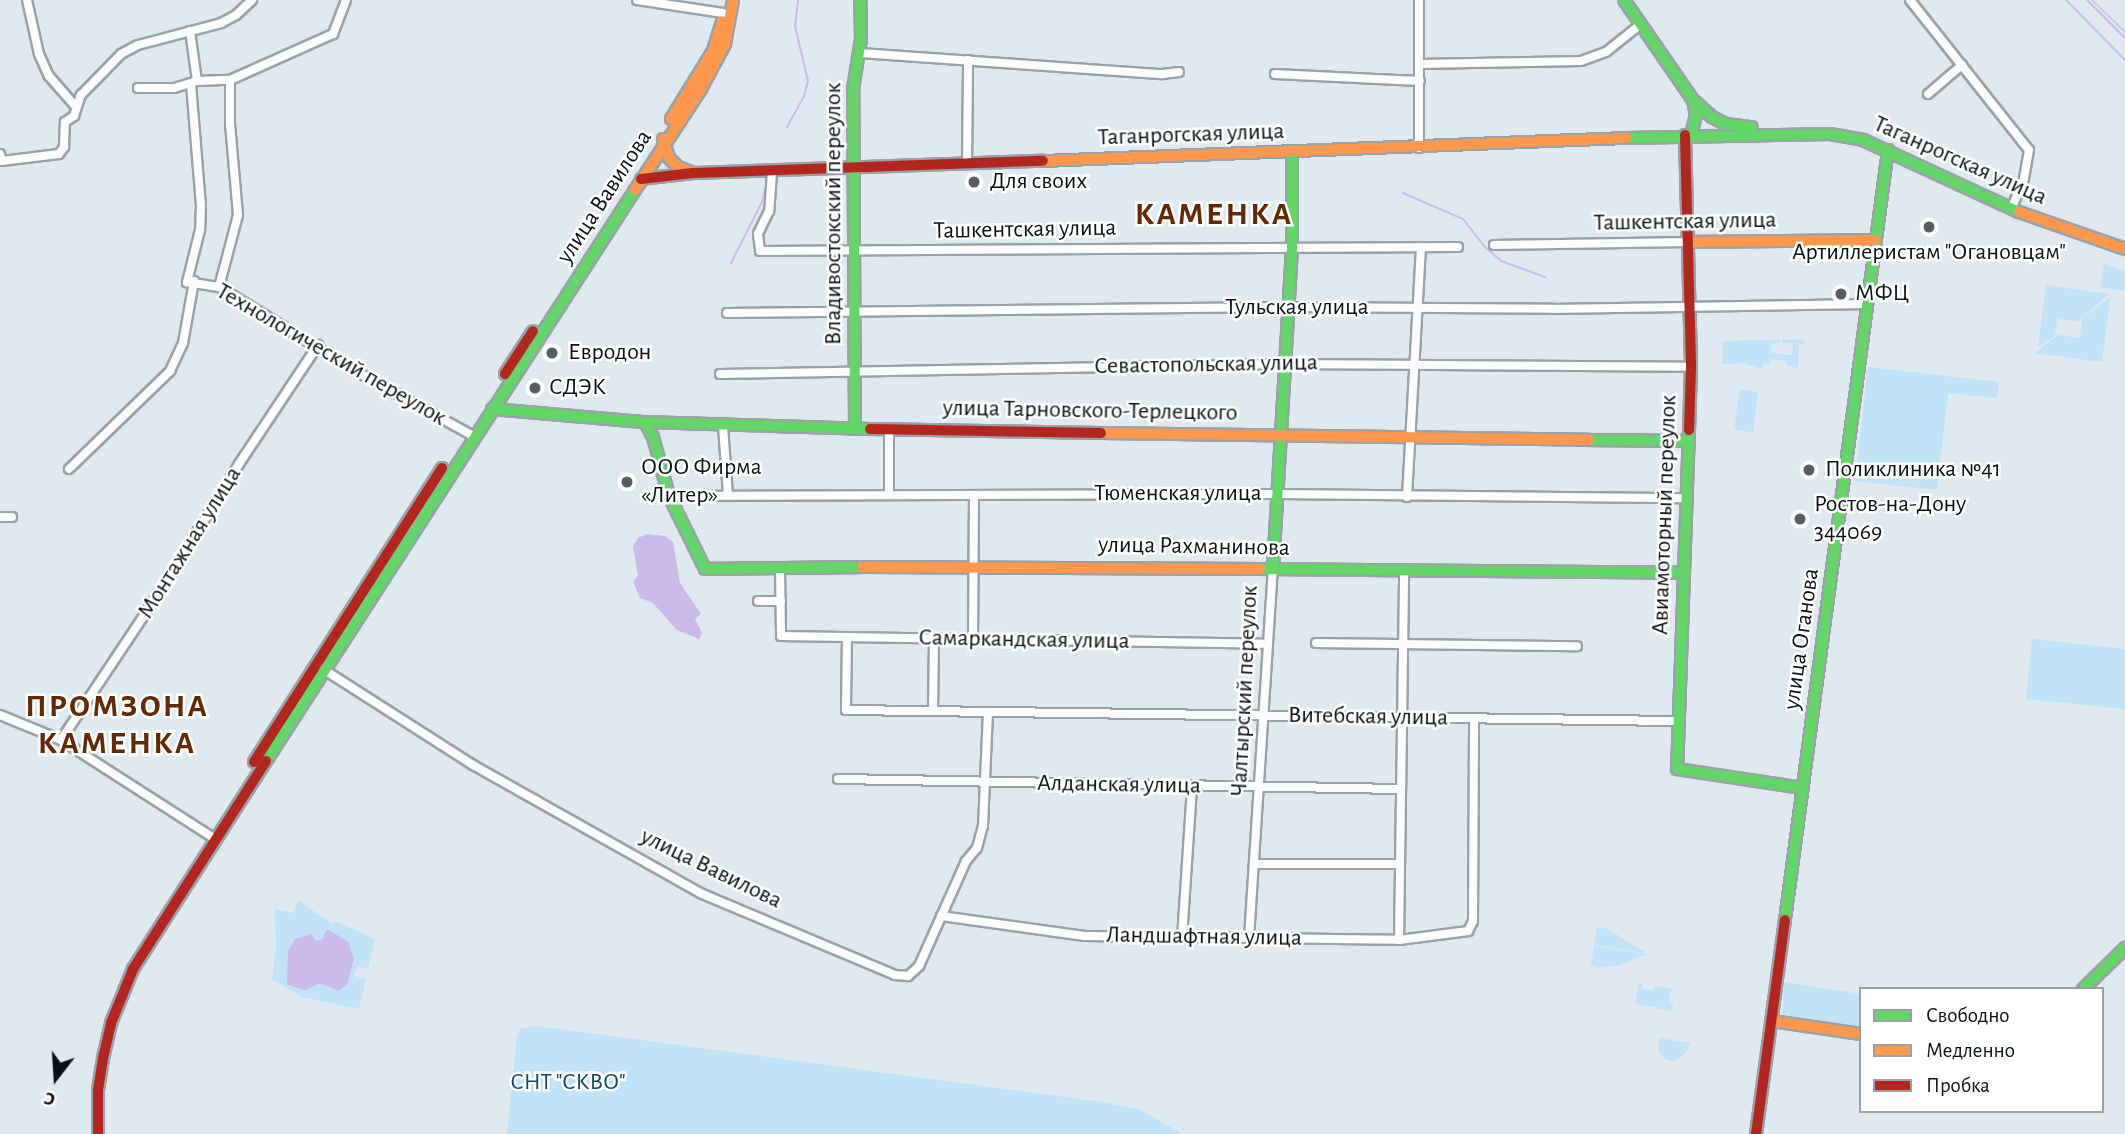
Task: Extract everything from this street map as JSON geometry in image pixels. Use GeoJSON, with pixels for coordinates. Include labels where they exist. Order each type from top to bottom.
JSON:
{"type":"FeatureCollection","features":[{"type":"Feature","properties":{"kind":"main road","name":"улица Вавилова"},"geometry":{"type":"LineString","coordinates":[[488,407],[713,51],[724,0]]}},
{"type":"Feature","properties":{"kind":"main road","name":"улица Вавилова"},"geometry":{"type":"LineString","coordinates":[[98,1134],[99,1080],[111,1023],[146,946],[211,837],[470,434],[663,146],[720,55],[728,34],[733,0]]}},
{"type":"Feature","properties":{"kind":"main road","name":"Владивостокский переулок"},"geometry":{"type":"LineString","coordinates":[[855,429],[853,89],[860,53],[860,0]]}},
{"type":"Feature","properties":{"kind":"main road","name":"Таганрогская улица"},"geometry":{"type":"LineString","coordinates":[[1624,0],[1693,100],[1712,117],[1727,124],[1745,127],[1849,130],[2012,206],[2125,248]]}},
{"type":"Feature","properties":{"kind":"main road"},"geometry":{"type":"LineString","coordinates":[[1688,135],[1696,115],[1693,100]]}},
{"type":"Feature","properties":{"kind":"main road"},"geometry":{"type":"LineString","coordinates":[[662,134],[663,146],[678,167],[693,173]]}},
{"type":"Feature","properties":{"kind":"main road","name":"Таганрогская улица"},"geometry":{"type":"LineString","coordinates":[[641,179],[693,173],[1419,148],[1688,135],[1830,134],[1889,147]]}},
{"type":"Feature","properties":{"kind":"main road","name":"Авиамоторный переулок"},"geometry":{"type":"LineString","coordinates":[[1688,135],[1691,367],[1677,769],[1803,788]]}},
{"type":"Feature","properties":{"kind":"main road","name":"улица Оганова"},"geometry":{"type":"LineString","coordinates":[[1756,1134],[1889,147]]}},
{"type":"Feature","properties":{"kind":"main road","name":"Чалтырский переулок"},"geometry":{"type":"LineString","coordinates":[[1273,568],[1292,249],[1292,152]]}},
{"type":"Feature","properties":{"kind":"main road","name":"Таганрогская улица"},"geometry":{"type":"LineString","coordinates":[[2012,206],[2125,241]]}},
{"type":"Feature","properties":{"kind":"main road","name":"Ташкентская улица"},"geometry":{"type":"LineString","coordinates":[[1689,243],[1876,240]]}},
{"type":"Feature","properties":{"kind":"main road","name":"улица Тарновского-Терлецкого"},"geometry":{"type":"LineString","coordinates":[[488,407],[645,422],[723,426],[1689,441]]}},
{"type":"Feature","properties":{"kind":"main road"},"geometry":{"type":"LineString","coordinates":[[645,422],[653,437],[669,496]]}},
{"type":"Feature","properties":{"kind":"main road","name":"улица Вавилова"},"geometry":{"type":"LineString","coordinates":[[90,1134],[91,1090],[96,1054],[113,993],[143,934],[323,669],[470,434]]}},
{"type":"Feature","properties":{"kind":"main road","name":"улица Рахманинова"},"geometry":{"type":"LineString","coordinates":[[669,496],[705,569],[974,566],[1684,573]]}},
{"type":"Feature","properties":{"kind":"main road"},"geometry":{"type":"LineString","coordinates":[[2085,987],[2125,948]]}},
{"type":"Feature","properties":{"kind":"main road"},"geometry":{"type":"LineString","coordinates":[[1772,1021],[1859,1034]]}},
{"type":"Feature","properties":{"kind":"street"},"geometry":{"type":"LineString","coordinates":[[27,0],[39,54],[48,76],[76,107]]}},
{"type":"Feature","properties":{"kind":"street"},"geometry":{"type":"LineString","coordinates":[[1,158],[59,154],[64,147],[65,122],[74,116],[82,95],[121,54],[138,45],[229,19],[252,0]]}},
{"type":"Feature","properties":{"kind":"street"},"geometry":{"type":"LineString","coordinates":[[138,88],[174,88],[194,83],[230,80],[320,42],[333,34],[346,0]]}},
{"type":"Feature","properties":{"kind":"street"},"geometry":{"type":"LineString","coordinates":[[637,0],[679,3],[723,13]]}},
{"type":"Feature","properties":{"kind":"street"},"geometry":{"type":"LineString","coordinates":[[1419,0],[1419,148]]}},
{"type":"Feature","properties":{"kind":"street"},"geometry":{"type":"LineString","coordinates":[[1910,0],[2029,150],[2024,179],[2012,206]]}},
{"type":"Feature","properties":{"kind":"street"},"geometry":{"type":"LineString","coordinates":[[1420,64],[1581,61],[1606,52],[1641,24]]}},
{"type":"Feature","properties":{"kind":"street"},"geometry":{"type":"LineString","coordinates":[[190,31],[201,206],[200,230],[190,282]]}},
{"type":"Feature","properties":{"kind":"street"},"geometry":{"type":"LineString","coordinates":[[860,53],[1162,74],[1179,72]]}},
{"type":"Feature","properties":{"kind":"street"},"geometry":{"type":"LineString","coordinates":[[967,164],[968,60]]}},
{"type":"Feature","properties":{"kind":"street"},"geometry":{"type":"LineString","coordinates":[[1928,94],[1962,65]]}},
{"type":"Feature","properties":{"kind":"street"},"geometry":{"type":"LineString","coordinates":[[1275,74],[1420,81]]}},
{"type":"Feature","properties":{"kind":"street"},"geometry":{"type":"LineString","coordinates":[[219,287],[238,215],[230,124],[230,80]]}},
{"type":"Feature","properties":{"kind":"street","name":"Ташкентская улица"},"geometry":{"type":"LineString","coordinates":[[772,172],[769,211],[758,234],[760,251],[853,253],[1458,247]]}},
{"type":"Feature","properties":{"kind":"street","name":"Ташкентская улица"},"geometry":{"type":"LineString","coordinates":[[1494,245],[1689,243]]}},
{"type":"Feature","properties":{"kind":"street"},"geometry":{"type":"LineString","coordinates":[[1407,497],[1421,247]]}},
{"type":"Feature","properties":{"kind":"street","name":"Технологический переулок"},"geometry":{"type":"LineString","coordinates":[[69,469],[170,371],[183,343],[190,282],[219,287],[318,345],[359,373],[470,434]]}},
{"type":"Feature","properties":{"kind":"street","name":"Тульская улица"},"geometry":{"type":"LineString","coordinates":[[727,313],[1289,307],[1691,308],[1867,304]]}},
{"type":"Feature","properties":{"kind":"street","name":"Монтажная улица"},"geometry":{"type":"LineString","coordinates":[[61,740],[318,345]]}},
{"type":"Feature","properties":{"kind":"street","name":"Севастопольская улица"},"geometry":{"type":"LineString","coordinates":[[720,374],[1286,364],[1691,367]]}},
{"type":"Feature","properties":{"kind":"street"},"geometry":{"type":"LineString","coordinates":[[723,426],[728,495]]}},
{"type":"Feature","properties":{"kind":"street"},"geometry":{"type":"LineString","coordinates":[[889,430],[889,495]]}},
{"type":"Feature","properties":{"kind":"street","name":"Тюменская улица"},"geometry":{"type":"LineString","coordinates":[[669,496],[1278,494],[1687,498]]}},
{"type":"Feature","properties":{"kind":"street"},"geometry":{"type":"LineString","coordinates":[[973,639],[974,495]]}},
{"type":"Feature","properties":{"kind":"street"},"geometry":{"type":"LineString","coordinates":[[0,517],[12,517]]}},
{"type":"Feature","properties":{"kind":"street","name":"Чалтырский переулок"},"geometry":{"type":"LineString","coordinates":[[1250,938],[1273,568]]}},
{"type":"Feature","properties":{"kind":"street"},"geometry":{"type":"LineString","coordinates":[[758,601],[780,601],[780,569]]}},
{"type":"Feature","properties":{"kind":"street"},"geometry":{"type":"LineString","coordinates":[[1399,940],[1404,571]]}},
{"type":"Feature","properties":{"kind":"street","name":"Самаркандская улица"},"geometry":{"type":"LineString","coordinates":[[780,601],[780,636],[1268,644]]}},
{"type":"Feature","properties":{"kind":"street","name":"Витебская улица"},"geometry":{"type":"LineString","coordinates":[[847,637],[846,710],[1679,720]]}},
{"type":"Feature","properties":{"kind":"street"},"geometry":{"type":"LineString","coordinates":[[933,711],[934,639]]}},
{"type":"Feature","properties":{"kind":"street"},"geometry":{"type":"LineString","coordinates":[[1316,643],[1577,646]]}},
{"type":"Feature","properties":{"kind":"street","name":"улица Вавилова"},"geometry":{"type":"LineString","coordinates":[[323,669],[473,765],[700,892],[895,975],[908,976],[919,966],[966,860],[977,848],[984,827],[988,712]]}},
{"type":"Feature","properties":{"kind":"street"},"geometry":{"type":"LineString","coordinates":[[0,715],[61,740],[211,837]]}},
{"type":"Feature","properties":{"kind":"street","name":"Ландшафтная улица"},"geometry":{"type":"LineString","coordinates":[[941,916],[1085,936],[1399,940],[1468,931],[1473,921],[1475,719]]}},
{"type":"Feature","properties":{"kind":"street","name":"Алданская улица"},"geometry":{"type":"LineString","coordinates":[[838,779],[1400,789]]}},
{"type":"Feature","properties":{"kind":"street"},"geometry":{"type":"LineString","coordinates":[[1182,938],[1192,786]]}},
{"type":"Feature","properties":{"kind":"street"},"geometry":{"type":"LineString","coordinates":[[1256,864],[1400,864]]}},
{"type":"Feature","properties":{"kind":"green space"},"geometry":{"type":"Polygon","coordinates":[[[2104,264],[2125,272],[2125,291],[2100,287],[2104,264]]]}},
{"type":"Feature","properties":{"kind":"green space"},"geometry":{"type":"Polygon","coordinates":[[[2046,285],[2109,294],[2079,321],[2057,319],[2055,336],[2038,347],[2046,285]]]}},
{"type":"Feature","properties":{"kind":"green space"},"geometry":{"type":"Polygon","coordinates":[[[2110,297],[2102,362],[2035,353],[2058,335],[2080,338],[2082,319],[2110,297]]]}},
{"type":"Feature","properties":{"kind":"green space"},"geometry":{"type":"Polygon","coordinates":[[[1803,339],[1805,344],[1799,344],[1798,368],[1786,365],[1786,361],[1771,359],[1770,364],[1764,362],[1762,369],[1743,363],[1722,364],[1723,341],[1780,340],[1780,343],[1771,343],[1771,352],[1792,355],[1793,343],[1782,343],[1782,340],[1803,339]]]}},
{"type":"Feature","properties":{"kind":"green space"},"geometry":{"type":"Polygon","coordinates":[[[1868,367],[1999,382],[1997,398],[1948,393],[1937,490],[1855,481],[1868,367]]]}},
{"type":"Feature","properties":{"kind":"green space"},"geometry":{"type":"Polygon","coordinates":[[[1740,389],[1758,392],[1753,433],[1734,429],[1740,389]]]}},
{"type":"Feature","properties":{"kind":"green space"},"geometry":{"type":"Polygon","coordinates":[[[2032,639],[2125,649],[2125,709],[2026,699],[2032,639]]]}},
{"type":"Feature","properties":{"kind":"green space"},"geometry":{"type":"Polygon","coordinates":[[[298,900],[332,924],[335,921],[375,939],[368,969],[357,966],[354,976],[366,979],[359,1009],[303,997],[272,979],[276,947],[275,909],[294,913],[298,900]]]}},
{"type":"Feature","properties":{"kind":"green space"},"geometry":{"type":"Polygon","coordinates":[[[1597,927],[1608,929],[1646,953],[1594,945],[1597,927]]]}},
{"type":"Feature","properties":{"kind":"green space"},"geometry":{"type":"Polygon","coordinates":[[[1594,946],[1646,954],[1620,965],[1598,968],[1591,966],[1594,946]]]}},
{"type":"Feature","properties":{"kind":"green space"},"geometry":{"type":"Polygon","coordinates":[[[1784,982],[1859,994],[1859,1040],[1782,1028],[1784,982]]]}},
{"type":"Feature","properties":{"kind":"green space"},"geometry":{"type":"Polygon","coordinates":[[[1639,983],[1642,984],[1642,989],[1654,990],[1655,986],[1675,990],[1670,992],[1669,1003],[1673,1004],[1672,1011],[1656,1008],[1657,997],[1655,1007],[1635,1004],[1639,983]]]}},
{"type":"Feature","properties":{"kind":"green space","name":"СНТ \"СКВО\""},"geometry":{"type":"Polygon","coordinates":[[[536,1026],[1102,1102],[1138,1109],[1183,1134],[507,1134],[517,1037],[520,1029],[536,1026]]]}},
{"type":"Feature","properties":{"kind":"green space"},"geometry":{"type":"Polygon","coordinates":[[[1659,1038],[1690,1043],[1687,1052],[1675,1061],[1666,1060],[1658,1051],[1659,1038]]]}},
{"type":"Feature","properties":{"kind":"shaded area"},"geometry":{"type":"Polygon","coordinates":[[[647,534],[665,536],[673,542],[680,583],[701,614],[695,619],[702,633],[699,639],[677,630],[653,603],[640,598],[633,582],[638,576],[633,546],[638,538],[647,534]]]}},
{"type":"Feature","properties":{"kind":"shaded area"},"geometry":{"type":"Polygon","coordinates":[[[329,930],[348,942],[354,958],[348,983],[339,991],[320,983],[305,990],[287,985],[288,951],[295,939],[311,934],[316,941],[323,939],[325,932],[329,930]]]}},
{"type":"Feature","properties":{"kind":"waterway"},"geometry":{"type":"LineString","coordinates":[[787,127],[804,96],[808,81],[795,26],[798,0]]}},
{"type":"Feature","properties":{"kind":"waterway"},"geometry":{"type":"LineString","coordinates":[[2066,0],[2125,60]]}},
{"type":"Feature","properties":{"kind":"waterway"},"geometry":{"type":"LineString","coordinates":[[2087,0],[2125,38]]}},
{"type":"Feature","properties":{"kind":"waterway"},"geometry":{"type":"LineString","coordinates":[[731,263],[762,202],[765,189]]}},
{"type":"Feature","properties":{"kind":"waterway"},"geometry":{"type":"LineString","coordinates":[[1403,193],[1463,219],[1484,246],[1501,261],[1545,277]]}},
{"type":"Feature","properties":{"kind":"railway"},"geometry":{"type":"LineString","coordinates":[[2092,0],[2125,32]]}},
{"type":"Feature","properties":{"kind":"traffic: fast"},"geometry":{"type":"LineString","coordinates":[[855,429],[853,89],[861,39],[860,0]]}},
{"type":"Feature","properties":{"kind":"traffic: fast"},"geometry":{"type":"LineString","coordinates":[[1624,0],[1693,100],[1712,117],[1726,124],[1752,127]]}},
{"type":"Feature","properties":{"kind":"traffic: fast"},"geometry":{"type":"LineString","coordinates":[[1691,135],[1696,115],[1693,100]]}},
{"type":"Feature","properties":{"kind":"traffic: fast"},"geometry":{"type":"LineString","coordinates":[[1627,138],[1830,134],[1863,140],[2019,212]]}},
{"type":"Feature","properties":{"kind":"traffic: fast"},"geometry":{"type":"LineString","coordinates":[[1785,920],[1888,150]]}},
{"type":"Feature","properties":{"kind":"traffic: fast"},"geometry":{"type":"LineString","coordinates":[[1273,568],[1292,249],[1292,152]]}},
{"type":"Feature","properties":{"kind":"traffic: fast"},"geometry":{"type":"LineString","coordinates":[[266,761],[635,190]]}},
{"type":"Feature","properties":{"kind":"traffic: fast"},"geometry":{"type":"LineString","coordinates":[[492,409],[645,422],[870,429]]}},
{"type":"Feature","properties":{"kind":"traffic: fast"},"geometry":{"type":"LineString","coordinates":[[645,422],[653,437],[669,496],[705,569],[862,567]]}},
{"type":"Feature","properties":{"kind":"traffic: fast"},"geometry":{"type":"LineString","coordinates":[[1689,430],[1677,769],[1803,788]]}},
{"type":"Feature","properties":{"kind":"traffic: fast"},"geometry":{"type":"LineString","coordinates":[[1589,440],[1689,441]]}},
{"type":"Feature","properties":{"kind":"traffic: fast"},"geometry":{"type":"LineString","coordinates":[[1260,569],[1684,573]]}},
{"type":"Feature","properties":{"kind":"traffic: fast"},"geometry":{"type":"LineString","coordinates":[[2085,987],[2125,948]]}},
{"type":"Feature","properties":{"kind":"traffic: slow"},"geometry":{"type":"LineString","coordinates":[[635,190],[701,89],[725,44],[733,0]]}},
{"type":"Feature","properties":{"kind":"traffic: slow"},"geometry":{"type":"LineString","coordinates":[[671,119],[713,51],[722,21]]}},
{"type":"Feature","properties":{"kind":"traffic: slow"},"geometry":{"type":"LineString","coordinates":[[1043,161],[1627,138]]}},
{"type":"Feature","properties":{"kind":"traffic: slow"},"geometry":{"type":"LineString","coordinates":[[663,139],[669,158],[678,167],[693,173]]}},
{"type":"Feature","properties":{"kind":"traffic: slow"},"geometry":{"type":"LineString","coordinates":[[2019,212],[2125,249]]}},
{"type":"Feature","properties":{"kind":"traffic: slow"},"geometry":{"type":"LineString","coordinates":[[1689,242],[1876,240]]}},
{"type":"Feature","properties":{"kind":"traffic: slow"},"geometry":{"type":"LineString","coordinates":[[1101,433],[1589,440]]}},
{"type":"Feature","properties":{"kind":"traffic: slow"},"geometry":{"type":"LineString","coordinates":[[862,567],[1260,569]]}},
{"type":"Feature","properties":{"kind":"traffic: slow"},"geometry":{"type":"LineString","coordinates":[[1772,1021],[1859,1034]]}},
{"type":"Feature","properties":{"kind":"traffic: jam"},"geometry":{"type":"LineString","coordinates":[[1685,135],[1691,367],[1689,430]]}},
{"type":"Feature","properties":{"kind":"traffic: jam"},"geometry":{"type":"LineString","coordinates":[[641,179],[693,173],[1043,161]]}},
{"type":"Feature","properties":{"kind":"traffic: jam"},"geometry":{"type":"LineString","coordinates":[[505,374],[533,331]]}},
{"type":"Feature","properties":{"kind":"traffic: jam"},"geometry":{"type":"LineString","coordinates":[[870,429],[1101,433]]}},
{"type":"Feature","properties":{"kind":"traffic: jam"},"geometry":{"type":"LineString","coordinates":[[254,762],[442,468]]}},
{"type":"Feature","properties":{"kind":"traffic: jam"},"geometry":{"type":"LineString","coordinates":[[98,1134],[98,1090],[104,1054],[111,1023],[133,969],[266,761]]}},
{"type":"Feature","properties":{"kind":"traffic: jam"},"geometry":{"type":"LineString","coordinates":[[1756,1134],[1785,920]]}},
{"type":"Feature","properties":{"kind":"place","name":"Для своих"},"geometry":{"type":"Point","coordinates":[974,182]}},
{"type":"Feature","properties":{"kind":"place","name":"Артиллеристам \"Огановцам\""},"geometry":{"type":"Point","coordinates":[1929,227]}},
{"type":"Feature","properties":{"kind":"place","name":"МФЦ"},"geometry":{"type":"Point","coordinates":[1841,294]}},
{"type":"Feature","properties":{"kind":"place","name":"Евродон"},"geometry":{"type":"Point","coordinates":[552,353]}},
{"type":"Feature","properties":{"kind":"place","name":"СДЭК"},"geometry":{"type":"Point","coordinates":[535,388]}},
{"type":"Feature","properties":{"kind":"place","name":"Поликлиника №41"},"geometry":{"type":"Point","coordinates":[1809,470]}},
{"type":"Feature","properties":{"kind":"place","name":"ООО Фирма «Литер»"},"geometry":{"type":"Point","coordinates":[627,482]}},
{"type":"Feature","properties":{"kind":"place","name":"Ростов-на-Дону 344069"},"geometry":{"type":"Point","coordinates":[1800,519]}},
{"type":"Feature","properties":{"kind":"district","name":"КАМЕНКА"},"geometry":{"type":"Point","coordinates":[1214,214]}},
{"type":"Feature","properties":{"kind":"district","name":"ПРОМЗОНА КАМЕНКА"},"geometry":{"type":"Point","coordinates":[117,726]}}]}
